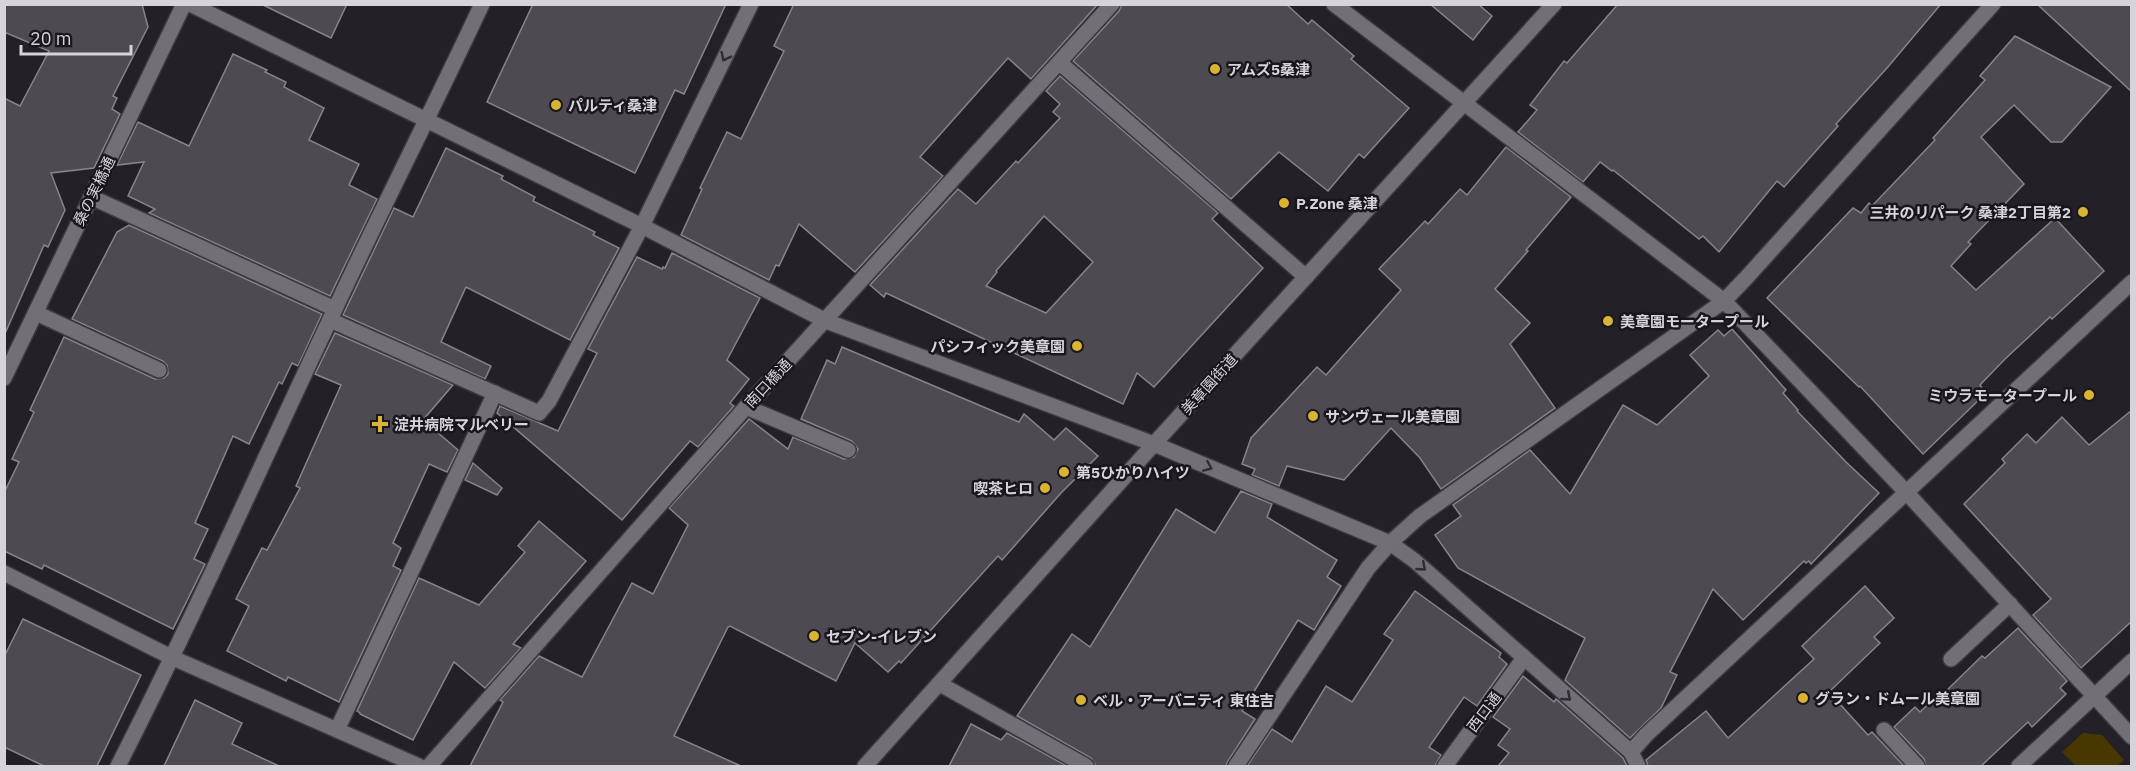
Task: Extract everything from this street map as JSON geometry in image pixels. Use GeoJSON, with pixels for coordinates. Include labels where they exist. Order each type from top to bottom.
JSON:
{"type":"FeatureCollection","features":[{"type":"Feature","properties":{"kind":"street","name":"桑の実橋通"},"geometry":{"type":"LineString","coordinates":[[4,378],[184,4]]}},
{"type":"Feature","properties":{"kind":"street"},"geometry":{"type":"LineString","coordinates":[[190,4],[642,226],[826,321],[1154,444],[1390,543],[1415,561],[1631,753],[1638,766]]}},
{"type":"Feature","properties":{"kind":"street"},"geometry":{"type":"LineString","coordinates":[[118,766],[174,658],[332,315],[482,4]]}},
{"type":"Feature","properties":{"kind":"street"},"geometry":{"type":"LineString","coordinates":[[91,197],[539,413],[549,401],[642,226],[751,4]]}},
{"type":"Feature","properties":{"kind":"street","name":"南口橋通"},"geometry":{"type":"LineString","coordinates":[[429,766],[746,407],[1112,4]]}},
{"type":"Feature","properties":{"kind":"street"},"geometry":{"type":"LineString","coordinates":[[1334,4],[1724,301],[1906,492],[2132,737]]}},
{"type":"Feature","properties":{"kind":"street","name":"美章園街道"},"geometry":{"type":"LineString","coordinates":[[865,766],[1554,4]]}},
{"type":"Feature","properties":{"kind":"street"},"geometry":{"type":"LineString","coordinates":[[1236,766],[1368,568],[1390,543],[1420,516],[1724,301],[1994,4]]}},
{"type":"Feature","properties":{"kind":"street"},"geometry":{"type":"LineString","coordinates":[[1060,63],[1306,277]]}},
{"type":"Feature","properties":{"kind":"street"},"geometry":{"type":"LineString","coordinates":[[1631,753],[1646,735],[2132,282]]}},
{"type":"Feature","properties":{"kind":"street"},"geometry":{"type":"LineString","coordinates":[[36,313],[159,370]]}},
{"type":"Feature","properties":{"kind":"street"},"geometry":{"type":"LineString","coordinates":[[337,730],[495,393]]}},
{"type":"Feature","properties":{"kind":"street"},"geometry":{"type":"LineString","coordinates":[[746,407],[848,450]]}},
{"type":"Feature","properties":{"kind":"street"},"geometry":{"type":"LineString","coordinates":[[4,573],[174,658],[419,766]]}},
{"type":"Feature","properties":{"kind":"street"},"geometry":{"type":"LineString","coordinates":[[1951,659],[2010,604]]}},
{"type":"Feature","properties":{"kind":"street","name":"西口通"},"geometry":{"type":"LineString","coordinates":[[1445,766],[1524,658]]}},
{"type":"Feature","properties":{"kind":"street"},"geometry":{"type":"LineString","coordinates":[[2019,766],[2132,661]]}},
{"type":"Feature","properties":{"kind":"street"},"geometry":{"type":"LineString","coordinates":[[940,684],[1086,766]]}},
{"type":"Feature","properties":{"kind":"street"},"geometry":{"type":"LineString","coordinates":[[1884,730],[1917,766]]}},
{"type":"Feature","properties":{"kind":"shaded area"},"geometry":{"type":"Polygon","coordinates":[[[2083,733],[2102,735],[2124,760],[2117,766],[2076,766],[2062,752],[2083,733]]]}},
{"type":"Feature","properties":{"kind":"building"},"geometry":{"type":"Polygon","coordinates":[[[4,4],[142,4],[148,27],[113,96],[117,98],[112,109],[120,114],[94,168],[51,173],[65,210],[48,247],[44,245],[4,336],[4,98],[20,106],[49,51],[4,32],[4,4]]]}},
{"type":"Feature","properties":{"kind":"building"},"geometry":{"type":"Polygon","coordinates":[[[261,4],[347,4],[331,38],[261,4]]]}},
{"type":"Feature","properties":{"kind":"building"},"geometry":{"type":"Polygon","coordinates":[[[533,4],[726,4],[684,94],[675,90],[635,173],[487,102],[533,4]]]}},
{"type":"Feature","properties":{"kind":"building"},"geometry":{"type":"Polygon","coordinates":[[[794,4],[1098,4],[1031,79],[1008,58],[920,157],[943,176],[855,272],[799,224],[779,266],[776,265],[769,280],[681,235],[702,189],[700,188],[727,132],[741,139],[784,51],[774,46],[794,4]]]}},
{"type":"Feature","properties":{"kind":"building"},"geometry":{"type":"Polygon","coordinates":[[[1122,4],[1286,4],[1308,24],[1312,20],[1354,56],[1351,59],[1409,108],[1364,158],[1359,154],[1328,191],[1279,152],[1231,199],[1073,61],[1119,11],[1122,4]]]}},
{"type":"Feature","properties":{"kind":"building"},"geometry":{"type":"Polygon","coordinates":[[[1430,4],[1478,4],[1492,16],[1473,40],[1430,4]]]}},
{"type":"Feature","properties":{"kind":"building"},"geometry":{"type":"Polygon","coordinates":[[[1618,4],[1941,4],[1784,187],[1777,181],[1719,252],[1703,236],[1699,239],[1600,162],[1583,182],[1518,132],[1537,110],[1530,105],[1564,61],[1567,63],[1618,4]]]}},
{"type":"Feature","properties":{"kind":"building"},"geometry":{"type":"Polygon","coordinates":[[[2037,4],[2132,4],[2132,92],[2037,4]]]}},
{"type":"Feature","properties":{"kind":"building"},"geometry":{"type":"Polygon","coordinates":[[[2015,36],[2111,87],[2062,142],[2051,142],[2014,105],[1981,137],[2024,184],[1968,242],[1971,244],[1951,266],[1976,290],[2055,218],[2104,271],[2004,360],[1980,385],[1986,393],[1923,454],[1860,386],[1767,298],[1853,208],[1861,213],[1869,203],[1872,206],[1935,140],[1933,138],[1985,80],[1980,76],[2015,36]]]}},
{"type":"Feature","properties":{"kind":"building"},"geometry":{"type":"Polygon","coordinates":[[[233,54],[267,70],[265,72],[286,82],[284,87],[324,108],[309,140],[359,164],[349,185],[377,199],[330,296],[149,213],[155,209],[128,196],[144,162],[117,165],[138,122],[189,146],[233,54]]]}},
{"type":"Feature","properties":{"kind":"building"},"geometry":{"type":"Polygon","coordinates":[[[1060,76],[1218,213],[1212,219],[1263,268],[1154,387],[1137,373],[1123,404],[886,293],[884,297],[870,285],[958,189],[976,204],[1060,118],[1053,112],[1060,104],[1046,91],[1060,76]],[[1044,216],[996,271],[986,286],[1046,313],[1093,262],[1044,216]]]}},
{"type":"Feature","properties":{"kind":"building"},"geometry":{"type":"Polygon","coordinates":[[[1506,147],[1571,197],[1495,289],[1530,323],[1510,344],[1555,408],[1441,489],[1420,458],[1391,428],[1344,480],[1287,466],[1279,486],[1252,475],[1255,469],[1242,464],[1251,438],[1317,367],[1326,375],[1401,290],[1379,269],[1425,221],[1428,224],[1460,189],[1467,195],[1506,147]]]}},
{"type":"Feature","properties":{"kind":"building"},"geometry":{"type":"Polygon","coordinates":[[[446,148],[503,176],[501,179],[535,197],[533,201],[595,232],[593,235],[619,248],[570,340],[466,287],[441,342],[491,366],[485,379],[343,315],[394,208],[413,217],[446,148]]]}},
{"type":"Feature","properties":{"kind":"building"},"geometry":{"type":"Polygon","coordinates":[[[129,225],[322,314],[298,366],[292,363],[282,384],[279,382],[249,444],[233,436],[195,523],[208,529],[194,559],[205,564],[173,629],[44,565],[42,569],[4,551],[4,493],[19,462],[12,459],[34,412],[30,410],[64,337],[155,379],[164,378],[168,374],[167,365],[163,361],[72,319],[117,232],[129,225]]]}},
{"type":"Feature","properties":{"kind":"building"},"geometry":{"type":"Polygon","coordinates":[[[672,253],[760,298],[727,360],[749,379],[730,403],[734,406],[698,447],[690,441],[622,520],[497,413],[500,406],[558,431],[597,353],[588,349],[637,257],[662,269],[665,268],[672,253]]]}},
{"type":"Feature","properties":{"kind":"building"},"geometry":{"type":"Polygon","coordinates":[[[1732,329],[1786,390],[1783,393],[1797,411],[1879,493],[1811,564],[1809,561],[1806,563],[1804,561],[1743,620],[1713,589],[1670,672],[1677,675],[1661,708],[1630,738],[1565,680],[1585,638],[1458,568],[1435,535],[1461,516],[1453,505],[1530,450],[1570,494],[1623,405],[1657,425],[1709,376],[1690,355],[1718,330],[1724,336],[1732,329]]]}},
{"type":"Feature","properties":{"kind":"building"},"geometry":{"type":"Polygon","coordinates":[[[335,333],[453,385],[423,420],[458,450],[447,472],[429,464],[393,543],[401,548],[393,566],[401,570],[339,702],[288,677],[286,681],[227,651],[249,606],[236,599],[262,548],[267,550],[300,488],[296,486],[341,385],[315,374],[335,333]]]}},
{"type":"Feature","properties":{"kind":"building"},"geometry":{"type":"Polygon","coordinates":[[[842,347],[1019,422],[1024,414],[1054,440],[1066,428],[1098,456],[1061,493],[1002,560],[998,556],[901,663],[899,661],[888,672],[855,643],[836,681],[728,627],[674,736],[741,766],[470,766],[503,702],[500,700],[539,656],[582,677],[632,583],[653,594],[688,525],[669,508],[749,419],[788,449],[793,437],[844,459],[854,457],[858,449],[852,441],[801,419],[827,360],[835,364],[842,347]]]}},
{"type":"Feature","properties":{"kind":"building"},"geometry":{"type":"Polygon","coordinates":[[[2132,410],[2132,621],[2081,668],[2033,615],[2051,599],[1964,504],[2005,463],[2002,459],[2027,434],[2036,443],[2062,417],[2089,445],[2132,410]]]}},
{"type":"Feature","properties":{"kind":"building"},"geometry":{"type":"Polygon","coordinates":[[[473,463],[502,488],[497,495],[465,480],[473,463]]]}},
{"type":"Feature","properties":{"kind":"building"},"geometry":{"type":"Polygon","coordinates":[[[1241,491],[1272,504],[1267,517],[1337,560],[1327,577],[1341,586],[1314,630],[1298,620],[1242,711],[1255,719],[1226,766],[1096,766],[1091,758],[1017,716],[1072,634],[1090,647],[1176,509],[1215,533],[1241,491]]]}},
{"type":"Feature","properties":{"kind":"building"},"geometry":{"type":"Polygon","coordinates":[[[539,521],[586,561],[513,644],[521,648],[485,688],[454,662],[413,740],[360,714],[357,711],[419,578],[479,605],[525,552],[518,546],[539,521]]]}},
{"type":"Feature","properties":{"kind":"building"},"geometry":{"type":"Polygon","coordinates":[[[1865,586],[1894,618],[1874,637],[1880,643],[1829,692],[1868,735],[1872,732],[1904,766],[1648,766],[1646,760],[1706,711],[1728,738],[1814,659],[1802,646],[1865,586]]]}},
{"type":"Feature","properties":{"kind":"building"},"geometry":{"type":"Polygon","coordinates":[[[1415,591],[1501,653],[1499,657],[1507,664],[1477,706],[1464,697],[1429,747],[1441,755],[1435,766],[1247,766],[1272,729],[1292,742],[1326,686],[1352,702],[1393,640],[1384,634],[1415,591]]]}},
{"type":"Feature","properties":{"kind":"building"},"geometry":{"type":"Polygon","coordinates":[[[23,619],[141,675],[97,766],[44,766],[4,747],[4,657],[23,619]]]}},
{"type":"Feature","properties":{"kind":"building"},"geometry":{"type":"Polygon","coordinates":[[[2018,628],[2067,681],[2060,688],[2066,694],[2032,727],[2028,722],[1981,766],[1926,766],[1924,759],[1894,727],[1915,707],[1920,712],[1941,692],[1943,694],[1982,656],[1985,658],[2018,628]]]}},
{"type":"Feature","properties":{"kind":"building"},"geometry":{"type":"Polygon","coordinates":[[[1523,676],[1554,702],[1556,699],[1623,758],[1627,766],[1498,766],[1509,753],[1498,745],[1510,729],[1493,717],[1523,676]]]}},
{"type":"Feature","properties":{"kind":"building"},"geometry":{"type":"Polygon","coordinates":[[[195,700],[242,723],[232,744],[279,766],[164,766],[195,700]]]}},
{"type":"Feature","properties":{"kind":"building"},"geometry":{"type":"Polygon","coordinates":[[[971,724],[1001,740],[1007,733],[1067,766],[949,766],[971,724]]]}},
{"type":"Feature","properties":{"kind":"place","name":"アムズ5桑津"},"geometry":{"type":"Point","coordinates":[1215,69]}},
{"type":"Feature","properties":{"kind":"place","name":"パルティ桑津"},"geometry":{"type":"Point","coordinates":[556,105]}},
{"type":"Feature","properties":{"kind":"place","name":"P.Zone 桑津"},"geometry":{"type":"Point","coordinates":[1284,203]}},
{"type":"Feature","properties":{"kind":"place","name":"三井のリパーク 桑津2丁目第2"},"geometry":{"type":"Point","coordinates":[2083,212]}},
{"type":"Feature","properties":{"kind":"place","name":"美章園モータープール"},"geometry":{"type":"Point","coordinates":[1608,321]}},
{"type":"Feature","properties":{"kind":"place","name":"パシフィック美章園"},"geometry":{"type":"Point","coordinates":[1077,346]}},
{"type":"Feature","properties":{"kind":"place","name":"ミウラモータープール"},"geometry":{"type":"Point","coordinates":[2089,395]}},
{"type":"Feature","properties":{"kind":"place","name":"サンヴェール美章園"},"geometry":{"type":"Point","coordinates":[1313,416]}},
{"type":"Feature","properties":{"kind":"place","name":"淀井病院マルベリー"},"geometry":{"type":"Point","coordinates":[380,424]}},
{"type":"Feature","properties":{"kind":"place","name":"第5ひかりハイツ"},"geometry":{"type":"Point","coordinates":[1064,472]}},
{"type":"Feature","properties":{"kind":"place","name":"喫茶ヒロ"},"geometry":{"type":"Point","coordinates":[1045,488]}},
{"type":"Feature","properties":{"kind":"place","name":"セブン-イレブン"},"geometry":{"type":"Point","coordinates":[814,636]}},
{"type":"Feature","properties":{"kind":"place","name":"グラン・ドムール美章園"},"geometry":{"type":"Point","coordinates":[1803,698]}},
{"type":"Feature","properties":{"kind":"place","name":"ベル・アーバニティ 東住吉"},"geometry":{"type":"Point","coordinates":[1081,700]}}]}
